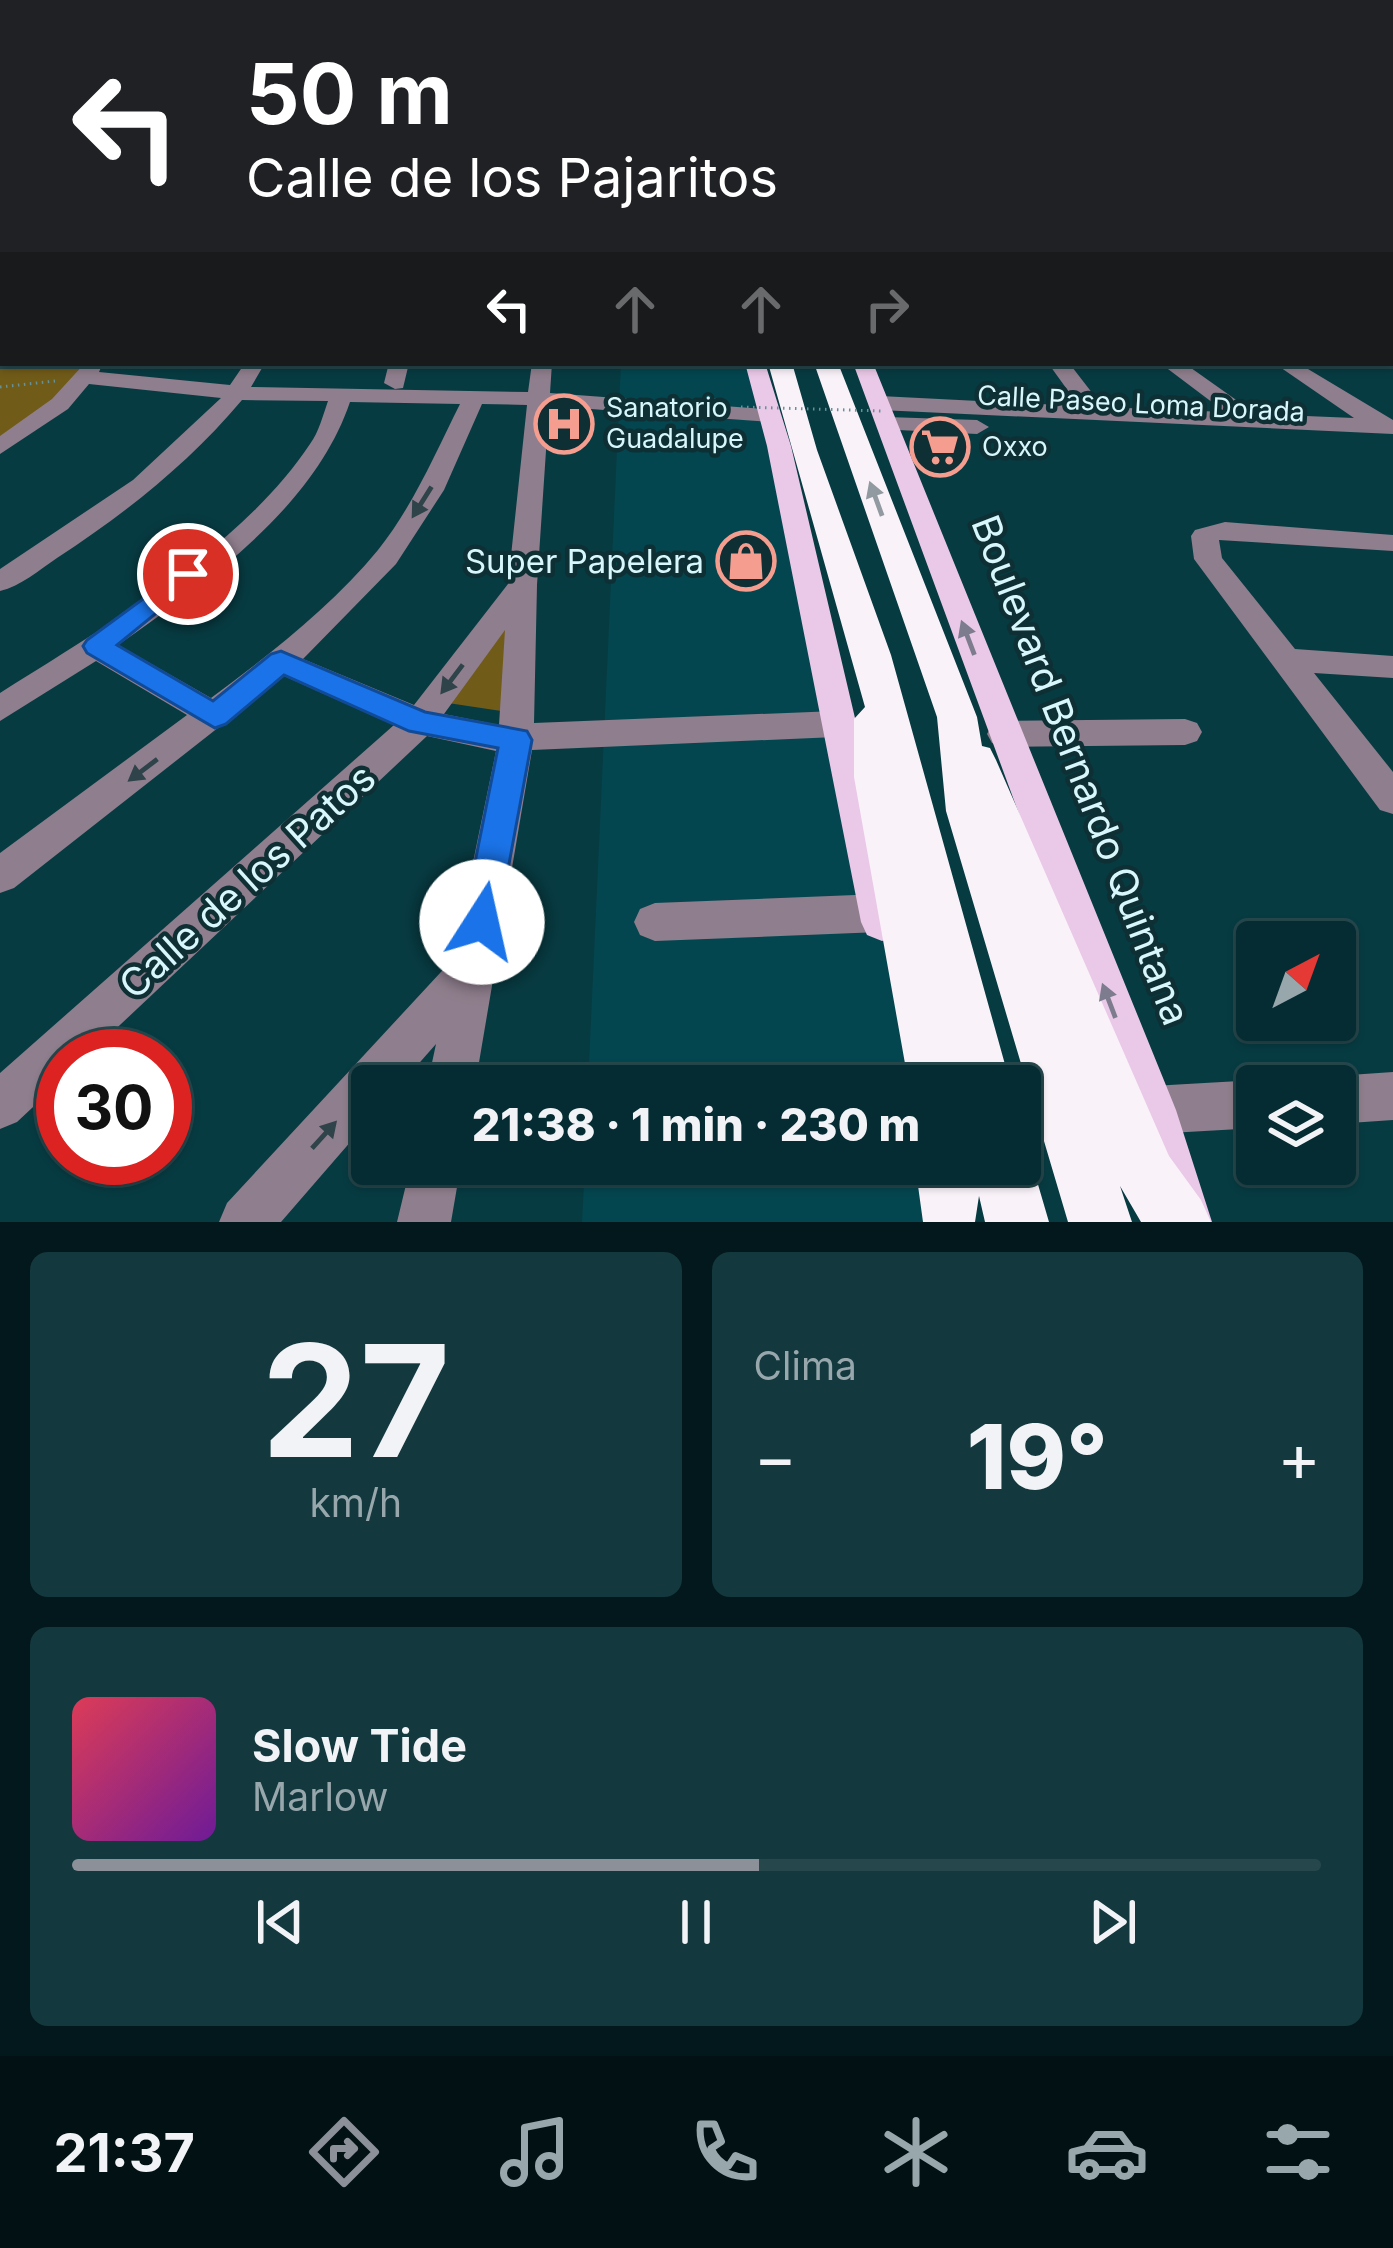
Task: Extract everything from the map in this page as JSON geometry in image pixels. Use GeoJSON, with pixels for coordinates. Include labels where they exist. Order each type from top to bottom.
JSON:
{"type":"FeatureCollection","features":[{"type":"Feature","properties":{"kind":"highway"},"geometry":{"type":"LineString","coordinates":[[781,366],[802,450],[872,656],[977,1065]]}},
{"type":"Feature","properties":{"kind":"highway","name":"Boulevard Bernardo Quintana"},"geometry":{"type":"LineString","coordinates":[[827,366],[981,726],[969,811],[1100,1222]]}},
{"type":"Feature","properties":{"kind":"highway"},"geometry":{"type":"LineString","coordinates":[[872,656],[876,777],[934,1065]]}},
{"type":"Feature","properties":{"kind":"highway"},"geometry":{"type":"LineString","coordinates":[[981,726],[1147,1178],[1182,1222]]}},
{"type":"Feature","properties":{"kind":"highway"},"geometry":{"type":"LineString","coordinates":[[1007,1185],[1017,1222]]}},
{"type":"Feature","properties":{"kind":"main road"},"geometry":{"type":"LineString","coordinates":[[755,366],[759,408],[915,1065]]}},
{"type":"Feature","properties":{"kind":"main road","name":"Boulevard Bernardo Quintana"},"geometry":{"type":"LineString","coordinates":[[863,366],[883,412],[981,726],[1152,1110],[1182,1222]]}},
{"type":"Feature","properties":{"kind":"street"},"geometry":{"type":"LineString","coordinates":[[1060,366],[1095,412]]}},
{"type":"Feature","properties":{"kind":"street"},"geometry":{"type":"LineString","coordinates":[[1173,366],[1250,420]]}},
{"type":"Feature","properties":{"kind":"street"},"geometry":{"type":"LineString","coordinates":[[1289,366],[1390,433]]}},
{"type":"Feature","properties":{"kind":"street"},"geometry":{"type":"LineString","coordinates":[[0,447],[60,404],[91,369],[248,377],[397,373],[759,408]]}},
{"type":"Feature","properties":{"kind":"street"},"geometry":{"type":"LineString","coordinates":[[248,377],[340,397],[474,398],[540,384]]}},
{"type":"Feature","properties":{"kind":"street"},"geometry":{"type":"LineString","coordinates":[[0,582],[63,544],[144,483],[248,377]]}},
{"type":"Feature","properties":{"kind":"street"},"geometry":{"type":"LineString","coordinates":[[455,1065],[516,740],[522,585],[540,384]]}},
{"type":"Feature","properties":{"kind":"street"},"geometry":{"type":"LineString","coordinates":[[0,709],[97,646],[248,526],[322,446],[340,397]]}},
{"type":"Feature","properties":{"kind":"street"},"geometry":{"type":"LineString","coordinates":[[0,876],[281,662],[386,559],[431,490],[474,398]]}},
{"type":"Feature","properties":{"kind":"street","name":"Calle Paseo Loma Dorada"},"geometry":{"type":"LineString","coordinates":[[883,412],[1390,433]]}},
{"type":"Feature","properties":{"kind":"street","name":"Calle Paseo Loma Dorada"},"geometry":{"type":"LineString","coordinates":[[1016,418],[1095,412],[1390,433]]}},
{"type":"Feature","properties":{"kind":"street"},"geometry":{"type":"LineString","coordinates":[[1393,543],[1225,530],[1205,536],[1208,559],[1393,799]]}},
{"type":"Feature","properties":{"kind":"street","name":"Calle de los Patos"},"geometry":{"type":"LineString","coordinates":[[0,1105],[420,722],[522,585]]}},
{"type":"Feature","properties":{"kind":"street"},"geometry":{"type":"LineString","coordinates":[[97,646],[215,716]]}},
{"type":"Feature","properties":{"kind":"street"},"geometry":{"type":"LineString","coordinates":[[1286,660],[1393,667]]}},
{"type":"Feature","properties":{"kind":"street"},"geometry":{"type":"LineString","coordinates":[[281,662],[420,722],[516,740],[836,724]]}},
{"type":"Feature","properties":{"kind":"street"},"geometry":{"type":"LineString","coordinates":[[981,726],[1185,732]]}},
{"type":"Feature","properties":{"kind":"street"},"geometry":{"type":"LineString","coordinates":[[655,922],[880,913]]}},
{"type":"Feature","properties":{"kind":"street"},"geometry":{"type":"LineString","coordinates":[[246,1222],[474,968]]}},
{"type":"Feature","properties":{"kind":"street"},"geometry":{"type":"LineString","coordinates":[[1356,1099],[1393,1096]]}},
{"type":"Feature","properties":{"kind":"street"},"geometry":{"type":"LineString","coordinates":[[1152,1110],[1236,1105]]}},
{"type":"Feature","properties":{"kind":"street"},"geometry":{"type":"LineString","coordinates":[[424,1222],[432,1185]]}},
{"type":"Feature","properties":{"kind":"path"},"geometry":{"type":"LineString","coordinates":[[0,387],[91,369]]}},
{"type":"Feature","properties":{"kind":"path"},"geometry":{"type":"LineString","coordinates":[[715,406],[716,395]]}},
{"type":"Feature","properties":{"kind":"path"},"geometry":{"type":"LineString","coordinates":[[759,408],[883,412]]}},
{"type":"Feature","properties":{"kind":"shaded area"},"geometry":{"type":"Polygon","coordinates":[[[0,366],[92,366],[0,447],[0,366]]]}},
{"type":"Feature","properties":{"kind":"shaded area"},"geometry":{"type":"Polygon","coordinates":[[[621,366],[756,366],[915,1065],[589,1065],[621,366]]]}},
{"type":"Feature","properties":{"kind":"shaded area"},"geometry":{"type":"Polygon","coordinates":[[[508,625],[508,712],[448,703],[508,625]]]}},
{"type":"Feature","properties":{"kind":"shaded area"},"geometry":{"type":"Polygon","coordinates":[[[584,1185],[943,1185],[952,1222],[582,1222],[584,1185]]]}},
{"type":"Feature","properties":{"kind":"place","name":"Sanatorio Guadalupe"},"geometry":{"type":"Point","coordinates":[564,424]}},
{"type":"Feature","properties":{"kind":"place","name":"Oxxo"},"geometry":{"type":"Point","coordinates":[940,447]}},
{"type":"Feature","properties":{"kind":"place","name":"Super Papelera"},"geometry":{"type":"Point","coordinates":[746,561]}},
{"type":"Feature","properties":{"kind":"route"},"geometry":{"type":"LineString","coordinates":[[188,574],[97,646],[215,716],[281,662],[420,722],[516,740],[482,922]]}}]}
